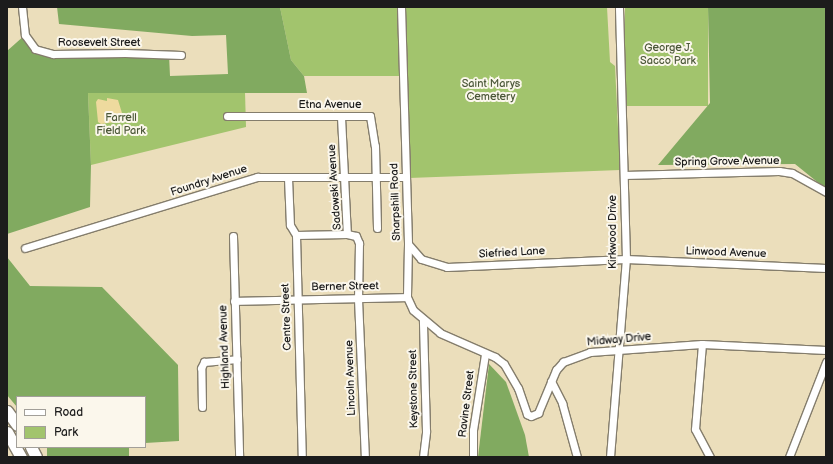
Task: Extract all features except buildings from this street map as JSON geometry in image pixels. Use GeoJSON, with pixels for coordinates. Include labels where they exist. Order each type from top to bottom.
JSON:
{"type":"FeatureCollection","features":[{"type":"Feature","properties":{"kind":"highway"},"geometry":{"type":"LineString","coordinates":[[7,411],[16,424]]}},
{"type":"Feature","properties":{"kind":"highway"},"geometry":{"type":"LineString","coordinates":[[7,432],[21,457]]}},
{"type":"Feature","properties":{"kind":"highway"},"geometry":{"type":"LineString","coordinates":[[32,448],[36,457]]}},
{"type":"Feature","properties":{"kind":"street","name":"Roosevelt Street"},"geometry":{"type":"LineString","coordinates":[[22,7],[25,35],[35,48],[53,54],[125,53],[181,55]]}},
{"type":"Feature","properties":{"kind":"street","name":"Sharpshill Road"},"geometry":{"type":"LineString","coordinates":[[402,7],[405,177],[408,244],[407,297]]}},
{"type":"Feature","properties":{"kind":"street","name":"Kirkwood Drive"},"geometry":{"type":"LineString","coordinates":[[610,457],[620,350],[626,259],[619,7]]}},
{"type":"Feature","properties":{"kind":"street","name":"Etna Avenue"},"geometry":{"type":"LineString","coordinates":[[227,116],[370,116],[375,146],[377,228]]}},
{"type":"Feature","properties":{"kind":"street","name":"Sadowski Avenue"},"geometry":{"type":"LineString","coordinates":[[341,116],[347,234],[356,236],[359,243],[358,299]]}},
{"type":"Feature","properties":{"kind":"street","name":"Spring Grove Avenue"},"geometry":{"type":"LineString","coordinates":[[624,175],[779,171],[792,173],[826,192]]}},
{"type":"Feature","properties":{"kind":"street","name":"Foundry Avenue"},"geometry":{"type":"LineString","coordinates":[[25,248],[257,178],[405,177]]}},
{"type":"Feature","properties":{"kind":"street","name":"Centre Street"},"geometry":{"type":"LineString","coordinates":[[288,178],[290,225],[296,235],[302,457]]}},
{"type":"Feature","properties":{"kind":"street"},"geometry":{"type":"LineString","coordinates":[[296,235],[347,234]]}},
{"type":"Feature","properties":{"kind":"street","name":"Highland Avenue"},"geometry":{"type":"LineString","coordinates":[[233,236],[239,457]]}},
{"type":"Feature","properties":{"kind":"street","name":"Siefried Lane"},"geometry":{"type":"LineString","coordinates":[[408,244],[421,259],[447,267],[626,259]]}},
{"type":"Feature","properties":{"kind":"street","name":"Linwood Avenue"},"geometry":{"type":"LineString","coordinates":[[626,259],[826,268]]}},
{"type":"Feature","properties":{"kind":"street"},"geometry":{"type":"LineString","coordinates":[[407,297],[413,310],[424,321],[440,333],[485,354]]}},
{"type":"Feature","properties":{"kind":"street","name":"Berner Street"},"geometry":{"type":"LineString","coordinates":[[234,301],[407,297]]}},
{"type":"Feature","properties":{"kind":"street","name":"Lincoln Avenue"},"geometry":{"type":"LineString","coordinates":[[358,299],[365,457]]}},
{"type":"Feature","properties":{"kind":"street","name":"Keystone Street"},"geometry":{"type":"LineString","coordinates":[[423,457],[426,431],[424,321]]}},
{"type":"Feature","properties":{"kind":"street"},"geometry":{"type":"LineString","coordinates":[[702,344],[695,429],[710,457]]}},
{"type":"Feature","properties":{"kind":"street","name":"Midway Drive"},"geometry":{"type":"LineString","coordinates":[[485,354],[495,357],[504,364],[518,388],[527,414],[531,416],[538,413],[550,381],[563,362],[575,356],[620,350],[702,344],[826,350]]}},
{"type":"Feature","properties":{"kind":"street","name":"Ravine Street"},"geometry":{"type":"LineString","coordinates":[[473,457],[473,430],[485,354]]}},
{"type":"Feature","properties":{"kind":"street"},"geometry":{"type":"LineString","coordinates":[[202,407],[201,368],[204,362],[237,359]]}},
{"type":"Feature","properties":{"kind":"street"},"geometry":{"type":"LineString","coordinates":[[789,457],[826,362]]}},
{"type":"Feature","properties":{"kind":"street"},"geometry":{"type":"LineString","coordinates":[[550,381],[562,402],[577,457]]}},
{"type":"Feature","properties":{"kind":"green space"},"geometry":{"type":"Polygon","coordinates":[[[57,7],[280,7],[291,60],[304,76],[307,93],[88,93],[91,165],[90,207],[7,234],[7,51],[25,35],[35,49],[53,54],[169,55],[170,76],[228,74],[226,35],[192,36],[59,24],[57,7]]]}},
{"type":"Feature","properties":{"kind":"green space","name":"Saint Marys Cemetery"},"geometry":{"type":"Polygon","coordinates":[[[280,7],[607,7],[610,62],[615,66],[620,170],[409,178],[406,76],[304,76],[291,60],[280,7]]]}},
{"type":"Feature","properties":{"kind":"green space","name":"George J. Sacco Park"},"geometry":{"type":"Polygon","coordinates":[[[625,7],[708,7],[708,106],[625,106],[625,7]]]}},
{"type":"Feature","properties":{"kind":"green space"},"geometry":{"type":"Polygon","coordinates":[[[708,7],[826,7],[826,189],[795,164],[658,165],[710,103],[708,7]]]}},
{"type":"Feature","properties":{"kind":"green space","name":"Farrell Field Park"},"geometry":{"type":"Polygon","coordinates":[[[245,92],[246,127],[91,165],[88,93],[245,92]]]}},
{"type":"Feature","properties":{"kind":"green space"},"geometry":{"type":"Polygon","coordinates":[[[7,257],[30,286],[102,287],[178,365],[179,441],[146,443],[146,396],[16,396],[16,406],[7,395],[7,257]]]}},
{"type":"Feature","properties":{"kind":"green space"},"geometry":{"type":"Polygon","coordinates":[[[489,364],[506,382],[525,435],[529,457],[478,457],[489,364]]]}},
{"type":"Feature","properties":{"kind":"green space"},"geometry":{"type":"Polygon","coordinates":[[[47,448],[129,448],[129,457],[47,457],[47,448]]]}},
{"type":"Feature","properties":{"kind":"sand"},"geometry":{"type":"Polygon","coordinates":[[[107,98],[118,100],[122,113],[115,122],[101,124],[98,122],[96,102],[98,99],[107,101],[107,98]]]}}]}
